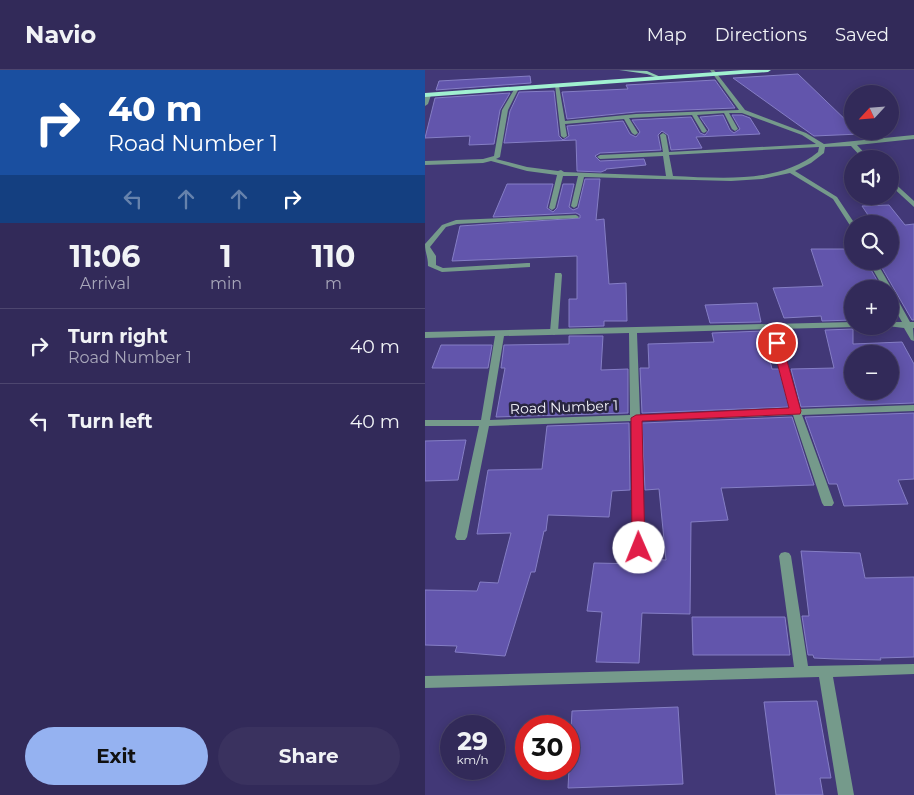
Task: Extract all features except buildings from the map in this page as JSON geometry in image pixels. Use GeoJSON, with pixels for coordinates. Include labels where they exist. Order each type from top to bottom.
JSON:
{"type":"FeatureCollection","features":[{"type":"Feature","properties":{"kind":"main road"},"geometry":{"type":"LineString","coordinates":[[621,70],[659,77]]}},
{"type":"Feature","properties":{"kind":"main road"},"geometry":{"type":"LineString","coordinates":[[713,73],[727,70]]}},
{"type":"Feature","properties":{"kind":"main road"},"geometry":{"type":"LineString","coordinates":[[426,94],[769,70]]}},
{"type":"Feature","properties":{"kind":"main road"},"geometry":{"type":"LineString","coordinates":[[426,94],[557,86],[659,77]]}},
{"type":"Feature","properties":{"kind":"street"},"geometry":{"type":"LineString","coordinates":[[713,73],[743,111]]}},
{"type":"Feature","properties":{"kind":"street"},"geometry":{"type":"LineString","coordinates":[[557,86],[564,136]]}},
{"type":"Feature","properties":{"kind":"street"},"geometry":{"type":"LineString","coordinates":[[493,160],[497,157],[505,110],[517,88]]}},
{"type":"Feature","properties":{"kind":"street"},"geometry":{"type":"LineString","coordinates":[[425,104],[426,94]]}},
{"type":"Feature","properties":{"kind":"street"},"geometry":{"type":"LineString","coordinates":[[563,123],[626,117],[743,111],[804,134],[822,145]]}},
{"type":"Feature","properties":{"kind":"street"},"geometry":{"type":"LineString","coordinates":[[725,112],[735,129]]}},
{"type":"Feature","properties":{"kind":"street"},"geometry":{"type":"LineString","coordinates":[[693,113],[703,131]]}},
{"type":"Feature","properties":{"kind":"street"},"geometry":{"type":"LineString","coordinates":[[626,117],[635,133]]}},
{"type":"Feature","properties":{"kind":"street"},"geometry":{"type":"LineString","coordinates":[[663,135],[670,178]]}},
{"type":"Feature","properties":{"kind":"street"},"geometry":{"type":"LineString","coordinates":[[599,157],[852,144],[914,137]]}},
{"type":"Feature","properties":{"kind":"street"},"geometry":{"type":"LineString","coordinates":[[852,144],[858,150]]}},
{"type":"Feature","properties":{"kind":"street"},"geometry":{"type":"LineString","coordinates":[[425,163],[493,160],[523,169],[581,174],[670,178],[763,177],[790,170],[813,161],[821,153],[822,145]]}},
{"type":"Feature","properties":{"kind":"street"},"geometry":{"type":"LineString","coordinates":[[790,170],[835,198],[846,215]]}},
{"type":"Feature","properties":{"kind":"street"},"geometry":{"type":"LineString","coordinates":[[552,208],[561,172]]}},
{"type":"Feature","properties":{"kind":"street"},"geometry":{"type":"LineString","coordinates":[[574,206],[581,174]]}},
{"type":"Feature","properties":{"kind":"street"},"geometry":{"type":"LineString","coordinates":[[899,190],[914,205]]}},
{"type":"Feature","properties":{"kind":"street"},"geometry":{"type":"LineString","coordinates":[[527,265],[442,270],[433,266],[432,256],[426,246],[444,226],[456,222],[576,217]]}},
{"type":"Feature","properties":{"kind":"street"},"geometry":{"type":"LineString","coordinates":[[554,332],[557,275]]}},
{"type":"Feature","properties":{"kind":"street"},"geometry":{"type":"LineString","coordinates":[[899,307],[911,325],[914,338]]}},
{"type":"Feature","properties":{"kind":"street"},"geometry":{"type":"LineString","coordinates":[[425,335],[844,325]]}},
{"type":"Feature","properties":{"kind":"street"},"geometry":{"type":"LineString","coordinates":[[773,326],[796,411],[828,502]]}},
{"type":"Feature","properties":{"kind":"street"},"geometry":{"type":"LineString","coordinates":[[633,329],[639,548]]}},
{"type":"Feature","properties":{"kind":"street"},"geometry":{"type":"LineString","coordinates":[[461,536],[485,423],[500,334]]}},
{"type":"Feature","properties":{"kind":"street","name":"Road Number 1"},"geometry":{"type":"LineString","coordinates":[[425,423],[485,423],[914,408]]}},
{"type":"Feature","properties":{"kind":"street"},"geometry":{"type":"LineString","coordinates":[[785,556],[802,673]]}},
{"type":"Feature","properties":{"kind":"street"},"geometry":{"type":"LineString","coordinates":[[425,682],[914,669]]}},
{"type":"Feature","properties":{"kind":"street"},"geometry":{"type":"LineString","coordinates":[[825,671],[846,795]]}},
{"type":"Feature","properties":{"kind":"route"},"geometry":{"type":"LineString","coordinates":[[639,548],[636,418],[796,411],[777,343]]}}]}
